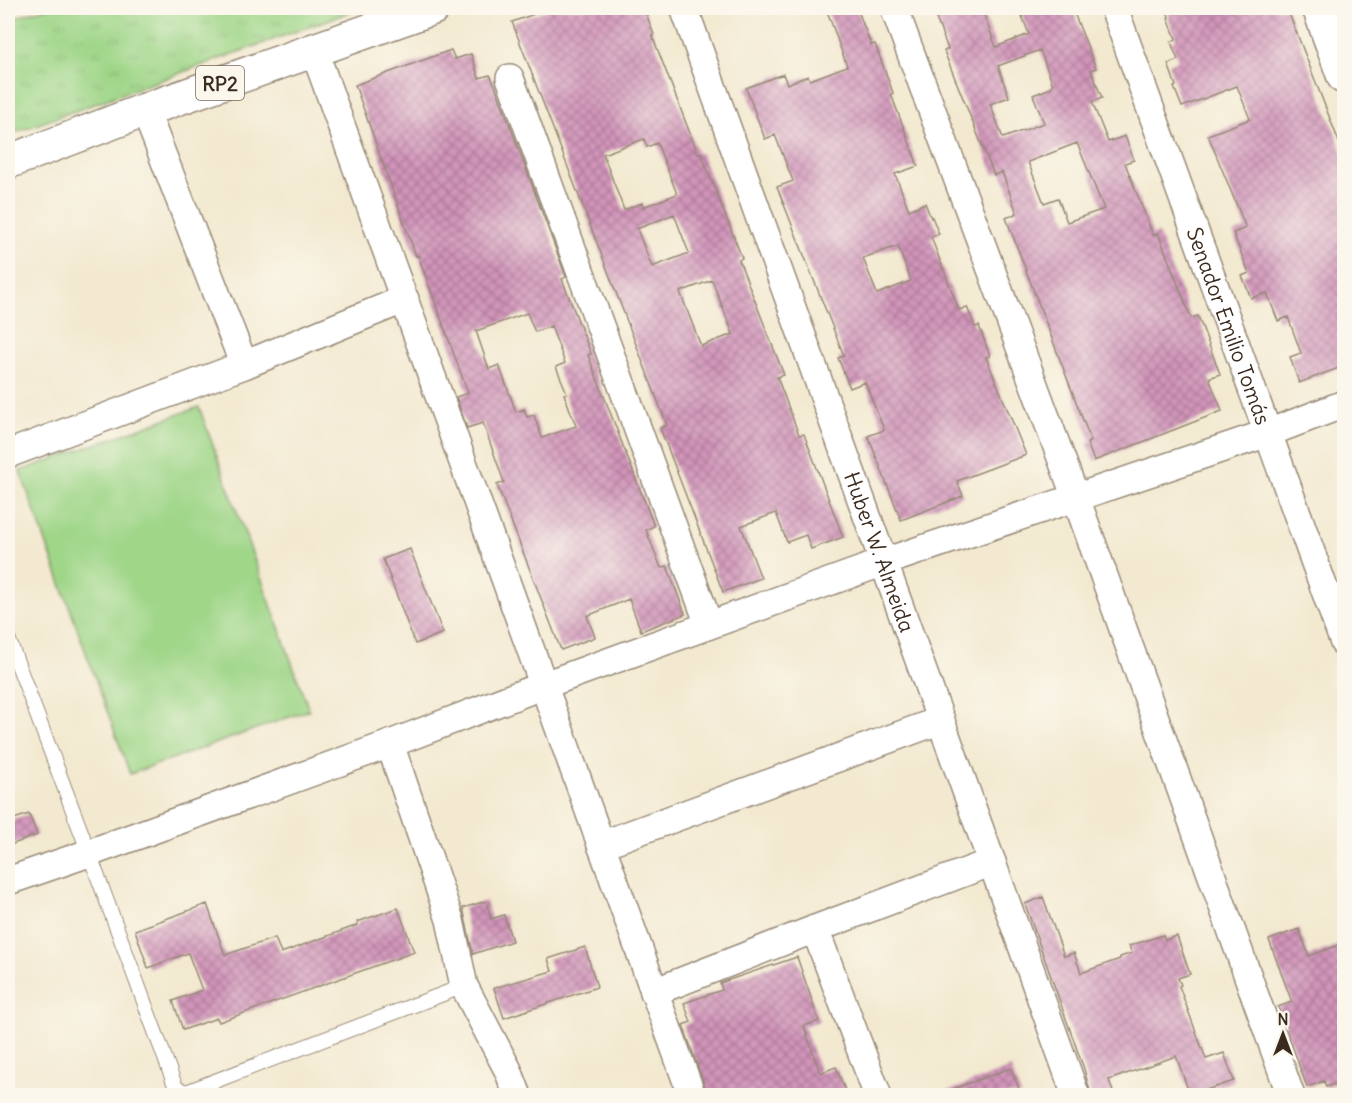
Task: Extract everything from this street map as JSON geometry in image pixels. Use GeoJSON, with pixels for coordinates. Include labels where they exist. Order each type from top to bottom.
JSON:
{"type":"FeatureCollection","features":[{"type":"Feature","properties":{"kind":"main road","name":"RP2"},"geometry":{"type":"LineString","coordinates":[[8,162],[145,110],[433,8]]}},
{"type":"Feature","properties":{"kind":"main road"},"geometry":{"type":"LineString","coordinates":[[1319,8],[1344,77]]}},
{"type":"Feature","properties":{"kind":"street","name":"Huber W. Almeida"},"geometry":{"type":"LineString","coordinates":[[684,8],[1076,1095]]}},
{"type":"Feature","properties":{"kind":"street"},"geometry":{"type":"LineString","coordinates":[[894,8],[1076,498],[1291,1095]]}},
{"type":"Feature","properties":{"kind":"street","name":"Senador Emilio Tomás"},"geometry":{"type":"LineString","coordinates":[[1114,8],[1344,644]]}},
{"type":"Feature","properties":{"kind":"street"},"geometry":{"type":"LineString","coordinates":[[314,50],[692,1095]]}},
{"type":"Feature","properties":{"kind":"street"},"geometry":{"type":"LineString","coordinates":[[510,78],[709,625]]}},
{"type":"Feature","properties":{"kind":"street"},"geometry":{"type":"LineString","coordinates":[[145,110],[243,365]]}},
{"type":"Feature","properties":{"kind":"street"},"geometry":{"type":"LineString","coordinates":[[8,454],[243,365],[405,299]]}},
{"type":"Feature","properties":{"kind":"street"},"geometry":{"type":"LineString","coordinates":[[8,881],[390,744],[544,685],[884,562],[1268,433],[1344,404]]}},
{"type":"Feature","properties":{"kind":"street"},"geometry":{"type":"LineString","coordinates":[[602,845],[941,720]]}},
{"type":"Feature","properties":{"kind":"street"},"geometry":{"type":"LineString","coordinates":[[390,744],[450,920],[464,986],[508,1070],[518,1095]]}},
{"type":"Feature","properties":{"kind":"street"},"geometry":{"type":"LineString","coordinates":[[654,992],[992,862]]}},
{"type":"Feature","properties":{"kind":"street"},"geometry":{"type":"LineString","coordinates":[[815,929],[878,1095]]}},
{"type":"Feature","properties":{"kind":"lane"},"geometry":{"type":"LineString","coordinates":[[8,638],[176,1088],[186,1092],[464,986]]}},
{"type":"Feature","properties":{"kind":"green space"},"geometry":{"type":"Polygon","coordinates":[[[45,8],[361,8],[8,135],[8,20],[45,8]]]}},
{"type":"Feature","properties":{"kind":"green space"},"geometry":{"type":"Polygon","coordinates":[[[199,407],[309,710],[130,774],[20,471],[199,407]]]}},
{"type":"Feature","properties":{"kind":"building"},"geometry":{"type":"Polygon","coordinates":[[[551,8],[644,8],[654,35],[652,35],[698,154],[701,153],[742,258],[739,260],[784,375],[777,377],[799,435],[804,434],[843,537],[811,549],[806,535],[787,542],[776,513],[741,526],[761,578],[723,592],[660,428],[667,425],[512,22],[551,8]],[[644,139],[603,154],[624,210],[642,203],[643,207],[677,194],[657,143],[647,147],[644,139]],[[674,214],[637,229],[652,267],[689,253],[674,214]],[[712,280],[680,292],[701,346],[733,334],[712,280]]]}},
{"type":"Feature","properties":{"kind":"building"},"geometry":{"type":"Polygon","coordinates":[[[826,8],[857,8],[871,45],[875,44],[918,166],[895,174],[909,210],[925,203],[932,217],[939,234],[931,237],[959,310],[967,307],[975,327],[979,326],[990,356],[986,357],[1026,455],[957,481],[963,496],[901,520],[868,436],[884,430],[865,382],[850,388],[838,358],[844,356],[777,187],[793,181],[775,135],[765,139],[746,88],[783,74],[787,84],[808,76],[810,80],[847,66],[826,8]],[[898,246],[863,258],[877,294],[911,281],[898,246]]]}},
{"type":"Feature","properties":{"kind":"building"},"geometry":{"type":"Polygon","coordinates":[[[932,8],[976,8],[978,14],[983,12],[996,47],[1029,34],[1019,8],[1072,8],[1096,68],[1091,70],[1102,98],[1092,102],[1108,142],[1125,136],[1134,160],[1125,163],[1153,235],[1158,233],[1191,318],[1198,316],[1220,374],[1209,378],[1222,411],[1094,461],[1087,443],[1091,441],[1006,218],[1017,213],[1002,172],[994,175],[944,51],[948,49],[932,8]],[[1040,50],[998,66],[1009,97],[990,104],[1003,138],[1044,123],[1033,95],[1053,85],[1040,50]],[[1077,143],[1028,162],[1044,203],[1058,198],[1067,222],[1104,209],[1077,143]]]}},
{"type":"Feature","properties":{"kind":"building"},"geometry":{"type":"Polygon","coordinates":[[[1166,8],[1287,8],[1344,155],[1344,366],[1299,383],[1290,357],[1301,353],[1288,317],[1278,321],[1267,293],[1251,298],[1242,276],[1249,273],[1233,233],[1246,228],[1208,135],[1250,119],[1237,86],[1182,107],[1168,64],[1178,60],[1171,42],[1176,39],[1166,8]]]}},
{"type":"Feature","properties":{"kind":"building"},"geometry":{"type":"Polygon","coordinates":[[[451,50],[455,59],[471,54],[479,78],[490,75],[566,277],[562,279],[591,354],[588,355],[654,526],[646,530],[661,568],[667,566],[685,614],[641,631],[629,599],[587,616],[595,637],[561,650],[497,485],[504,482],[483,423],[467,428],[456,397],[468,393],[355,85],[451,50]],[[527,313],[476,331],[489,369],[499,365],[516,412],[524,409],[527,417],[534,415],[542,438],[576,426],[564,394],[567,393],[556,367],[565,363],[551,326],[535,332],[527,313]]]}},
{"type":"Feature","properties":{"kind":"building"},"geometry":{"type":"Polygon","coordinates":[[[410,549],[443,633],[415,644],[383,559],[410,549]]]}},
{"type":"Feature","properties":{"kind":"building"},"geometry":{"type":"Polygon","coordinates":[[[29,814],[37,835],[8,846],[8,821],[29,814]]]}},
{"type":"Feature","properties":{"kind":"building"},"geometry":{"type":"Polygon","coordinates":[[[1043,897],[1064,956],[1074,953],[1081,973],[1132,953],[1129,946],[1163,935],[1165,940],[1177,936],[1190,974],[1178,978],[1181,985],[1179,986],[1206,1059],[1224,1053],[1234,1081],[1190,1095],[1176,1056],[1109,1080],[1114,1095],[1091,1095],[1084,1069],[1025,904],[1043,897]]]}},
{"type":"Feature","properties":{"kind":"building"},"geometry":{"type":"Polygon","coordinates":[[[486,901],[491,919],[504,915],[512,941],[473,954],[463,908],[486,901]]]}},
{"type":"Feature","properties":{"kind":"building"},"geometry":{"type":"Polygon","coordinates":[[[207,904],[225,955],[275,938],[281,953],[398,908],[414,952],[219,1022],[217,1018],[183,1030],[173,1001],[202,990],[188,953],[148,968],[135,930],[207,904]]]}},
{"type":"Feature","properties":{"kind":"building"},"geometry":{"type":"Polygon","coordinates":[[[1299,929],[1309,956],[1344,943],[1344,1080],[1326,1087],[1324,1081],[1307,1087],[1278,1007],[1292,1002],[1269,940],[1299,929]]]}},
{"type":"Feature","properties":{"kind":"building"},"geometry":{"type":"Polygon","coordinates":[[[585,947],[597,987],[504,1018],[494,988],[552,971],[548,959],[585,947]]]}},
{"type":"Feature","properties":{"kind":"building"},"geometry":{"type":"Polygon","coordinates":[[[797,957],[819,1021],[804,1026],[820,1073],[836,1067],[847,1095],[708,1095],[683,1025],[691,1022],[684,1003],[722,990],[720,983],[797,957]]]}},
{"type":"Feature","properties":{"kind":"building"},"geometry":{"type":"Polygon","coordinates":[[[1011,1068],[1021,1095],[943,1095],[942,1093],[1011,1068]]]}}]}
